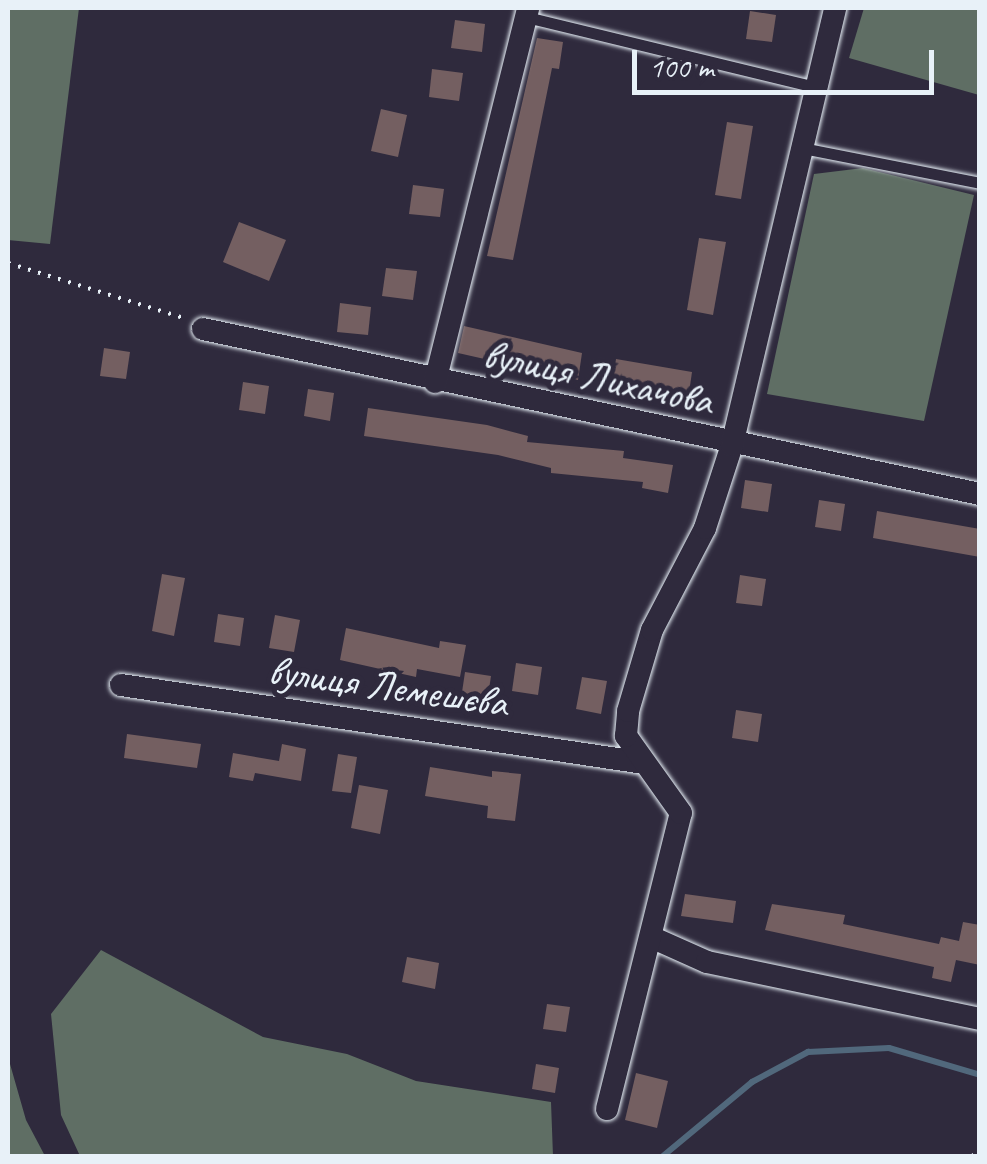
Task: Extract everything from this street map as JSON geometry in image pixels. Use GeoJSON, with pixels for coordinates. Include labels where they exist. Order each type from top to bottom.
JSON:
{"type":"FeatureCollection","features":[{"type":"Feature","properties":{"kind":"street"},"geometry":{"type":"LineString","coordinates":[[607,1109],[680,813],[626,736],[640,664],[705,528],[732,445],[835,8]]}},
{"type":"Feature","properties":{"kind":"street"},"geometry":{"type":"LineString","coordinates":[[435,382],[527,12]]}},
{"type":"Feature","properties":{"kind":"street","name":"вулиця Лихачова"},"geometry":{"type":"LineString","coordinates":[[203,329],[435,382],[980,494]]}},
{"type":"Feature","properties":{"kind":"street","name":"вулиця Лемешєва"},"geometry":{"type":"LineString","coordinates":[[121,685],[639,757]]}},
{"type":"Feature","properties":{"kind":"street"},"geometry":{"type":"LineString","coordinates":[[650,937],[707,962],[980,1018]]}},
{"type":"Feature","properties":{"kind":"lane"},"geometry":{"type":"LineString","coordinates":[[527,12],[816,87]]}},
{"type":"Feature","properties":{"kind":"lane"},"geometry":{"type":"LineString","coordinates":[[802,148],[980,183]]}},
{"type":"Feature","properties":{"kind":"path"},"geometry":{"type":"LineString","coordinates":[[8,262],[158,306],[203,329]]}},
{"type":"Feature","properties":{"kind":"path"},"geometry":{"type":"LineString","coordinates":[[972,1156],[980,1150]]}},
{"type":"Feature","properties":{"kind":"green space"},"geometry":{"type":"Polygon","coordinates":[[[8,8],[79,8],[50,244],[8,240],[8,8]]]}},
{"type":"Feature","properties":{"kind":"green space"},"geometry":{"type":"Polygon","coordinates":[[[864,8],[979,8],[979,95],[849,58],[864,8]]]}},
{"type":"Feature","properties":{"kind":"green space"},"geometry":{"type":"Polygon","coordinates":[[[863,168],[974,195],[924,421],[767,394],[814,174],[863,168]]]}},
{"type":"Feature","properties":{"kind":"green space"},"geometry":{"type":"Polygon","coordinates":[[[101,950],[263,1037],[347,1054],[416,1081],[551,1102],[553,1156],[80,1156],[61,1115],[51,1014],[101,950]]]}},
{"type":"Feature","properties":{"kind":"green space"},"geometry":{"type":"Polygon","coordinates":[[[8,1057],[26,1120],[45,1156],[8,1156],[8,1057]]]}},
{"type":"Feature","properties":{"kind":"building"},"geometry":{"type":"Polygon","coordinates":[[[750,11],[776,15],[772,42],[746,39],[750,11]]]}},
{"type":"Feature","properties":{"kind":"building"},"geometry":{"type":"Polygon","coordinates":[[[455,20],[485,24],[482,52],[451,48],[455,20]]]}},
{"type":"Feature","properties":{"kind":"building"},"geometry":{"type":"Polygon","coordinates":[[[537,38],[563,42],[559,69],[552,68],[513,260],[487,256],[537,38]]]}},
{"type":"Feature","properties":{"kind":"building"},"geometry":{"type":"Polygon","coordinates":[[[432,69],[463,73],[459,101],[429,97],[432,69]]]}},
{"type":"Feature","properties":{"kind":"building"},"geometry":{"type":"Polygon","coordinates":[[[381,109],[407,115],[398,157],[371,151],[381,109]]]}},
{"type":"Feature","properties":{"kind":"building"},"geometry":{"type":"Polygon","coordinates":[[[727,122],[753,126],[741,199],[715,195],[727,122]]]}},
{"type":"Feature","properties":{"kind":"building"},"geometry":{"type":"Polygon","coordinates":[[[413,185],[444,189],[440,217],[409,214],[413,185]]]}},
{"type":"Feature","properties":{"kind":"building"},"geometry":{"type":"Polygon","coordinates":[[[239,222],[286,240],[269,281],[223,262],[239,222]]]}},
{"type":"Feature","properties":{"kind":"building"},"geometry":{"type":"Polygon","coordinates":[[[699,238],[726,242],[713,315],[687,310],[699,238]]]}},
{"type":"Feature","properties":{"kind":"building"},"geometry":{"type":"Polygon","coordinates":[[[386,268],[417,271],[413,300],[382,296],[386,268]]]}},
{"type":"Feature","properties":{"kind":"building"},"geometry":{"type":"Polygon","coordinates":[[[340,303],[371,307],[368,335],[337,332],[340,303]]]}},
{"type":"Feature","properties":{"kind":"building"},"geometry":{"type":"Polygon","coordinates":[[[464,326],[582,353],[578,380],[458,353],[464,326]]]}},
{"type":"Feature","properties":{"kind":"building"},"geometry":{"type":"Polygon","coordinates":[[[104,348],[130,352],[126,379],[100,376],[104,348]]]}},
{"type":"Feature","properties":{"kind":"building"},"geometry":{"type":"Polygon","coordinates":[[[616,359],[692,372],[688,400],[612,386],[616,359]]]}},
{"type":"Feature","properties":{"kind":"building"},"geometry":{"type":"Polygon","coordinates":[[[243,382],[269,386],[265,414],[239,410],[243,382]]]}},
{"type":"Feature","properties":{"kind":"building"},"geometry":{"type":"Polygon","coordinates":[[[308,389],[334,393],[330,421],[304,416],[308,389]]]}},
{"type":"Feature","properties":{"kind":"building"},"geometry":{"type":"Polygon","coordinates":[[[368,408],[487,425],[528,436],[527,442],[624,451],[623,458],[673,465],[668,493],[642,488],[643,482],[551,473],[551,468],[498,455],[364,436],[368,408]]]}},
{"type":"Feature","properties":{"kind":"building"},"geometry":{"type":"Polygon","coordinates":[[[745,480],[772,484],[768,512],[741,508],[745,480]]]}},
{"type":"Feature","properties":{"kind":"building"},"geometry":{"type":"Polygon","coordinates":[[[819,500],[845,504],[841,531],[815,527],[819,500]]]}},
{"type":"Feature","properties":{"kind":"building"},"geometry":{"type":"Polygon","coordinates":[[[877,511],[980,529],[980,557],[873,538],[877,511]]]}},
{"type":"Feature","properties":{"kind":"building"},"geometry":{"type":"Polygon","coordinates":[[[162,574],[185,578],[174,636],[152,631],[162,574]]]}},
{"type":"Feature","properties":{"kind":"building"},"geometry":{"type":"Polygon","coordinates":[[[740,575],[766,579],[762,606],[736,603],[740,575]]]}},
{"type":"Feature","properties":{"kind":"building"},"geometry":{"type":"Polygon","coordinates":[[[218,614],[244,618],[240,646],[214,642],[218,614]]]}},
{"type":"Feature","properties":{"kind":"building"},"geometry":{"type":"Polygon","coordinates":[[[275,615],[300,620],[294,652],[269,648],[275,615]]]}},
{"type":"Feature","properties":{"kind":"building"},"geometry":{"type":"Polygon","coordinates":[[[346,628],[439,648],[440,641],[466,645],[460,677],[417,669],[416,677],[340,660],[346,628]]]}},
{"type":"Feature","properties":{"kind":"building"},"geometry":{"type":"Polygon","coordinates":[[[516,663],[542,667],[538,695],[512,691],[516,663]]]}},
{"type":"Feature","properties":{"kind":"building"},"geometry":{"type":"Polygon","coordinates":[[[465,672],[491,676],[487,703],[461,699],[465,672]]]}},
{"type":"Feature","properties":{"kind":"building"},"geometry":{"type":"Polygon","coordinates":[[[582,677],[607,681],[601,714],[576,709],[582,677]]]}},
{"type":"Feature","properties":{"kind":"building"},"geometry":{"type":"Polygon","coordinates":[[[736,710],[762,714],[758,742],[732,738],[736,710]]]}},
{"type":"Feature","properties":{"kind":"building"},"geometry":{"type":"Polygon","coordinates":[[[127,734],[201,744],[197,768],[124,758],[127,734]]]}},
{"type":"Feature","properties":{"kind":"building"},"geometry":{"type":"Polygon","coordinates":[[[282,744],[306,749],[301,781],[255,773],[253,781],[229,777],[233,753],[279,761],[282,744]]]}},
{"type":"Feature","properties":{"kind":"building"},"geometry":{"type":"Polygon","coordinates":[[[338,754],[357,757],[351,793],[332,791],[338,754]]]}},
{"type":"Feature","properties":{"kind":"building"},"geometry":{"type":"Polygon","coordinates":[[[430,767],[492,777],[492,771],[521,774],[515,821],[487,818],[488,806],[425,796],[430,767]]]}},
{"type":"Feature","properties":{"kind":"building"},"geometry":{"type":"Polygon","coordinates":[[[359,785],[388,790],[380,834],[351,828],[359,785]]]}},
{"type":"Feature","properties":{"kind":"building"},"geometry":{"type":"Polygon","coordinates":[[[685,894],[736,901],[733,923],[681,916],[685,894]]]}},
{"type":"Feature","properties":{"kind":"building"},"geometry":{"type":"Polygon","coordinates":[[[772,904],[845,915],[843,924],[939,944],[941,937],[959,941],[963,922],[980,925],[980,965],[956,960],[951,982],[932,978],[934,967],[765,930],[772,904]]]}},
{"type":"Feature","properties":{"kind":"building"},"geometry":{"type":"Polygon","coordinates":[[[407,957],[439,963],[435,989],[402,982],[407,957]]]}},
{"type":"Feature","properties":{"kind":"building"},"geometry":{"type":"Polygon","coordinates":[[[547,1004],[570,1007],[566,1032],[543,1029],[547,1004]]]}},
{"type":"Feature","properties":{"kind":"building"},"geometry":{"type":"Polygon","coordinates":[[[536,1064],[559,1068],[555,1093],[532,1089],[536,1064]]]}},
{"type":"Feature","properties":{"kind":"building"},"geometry":{"type":"Polygon","coordinates":[[[636,1073],[668,1081],[657,1128],[625,1120],[636,1073]]]}},
{"type":"Feature","properties":{"kind":"waterway"},"geometry":{"type":"LineString","coordinates":[[663,1156],[752,1082],[808,1052],[889,1048],[980,1075]]}}]}
